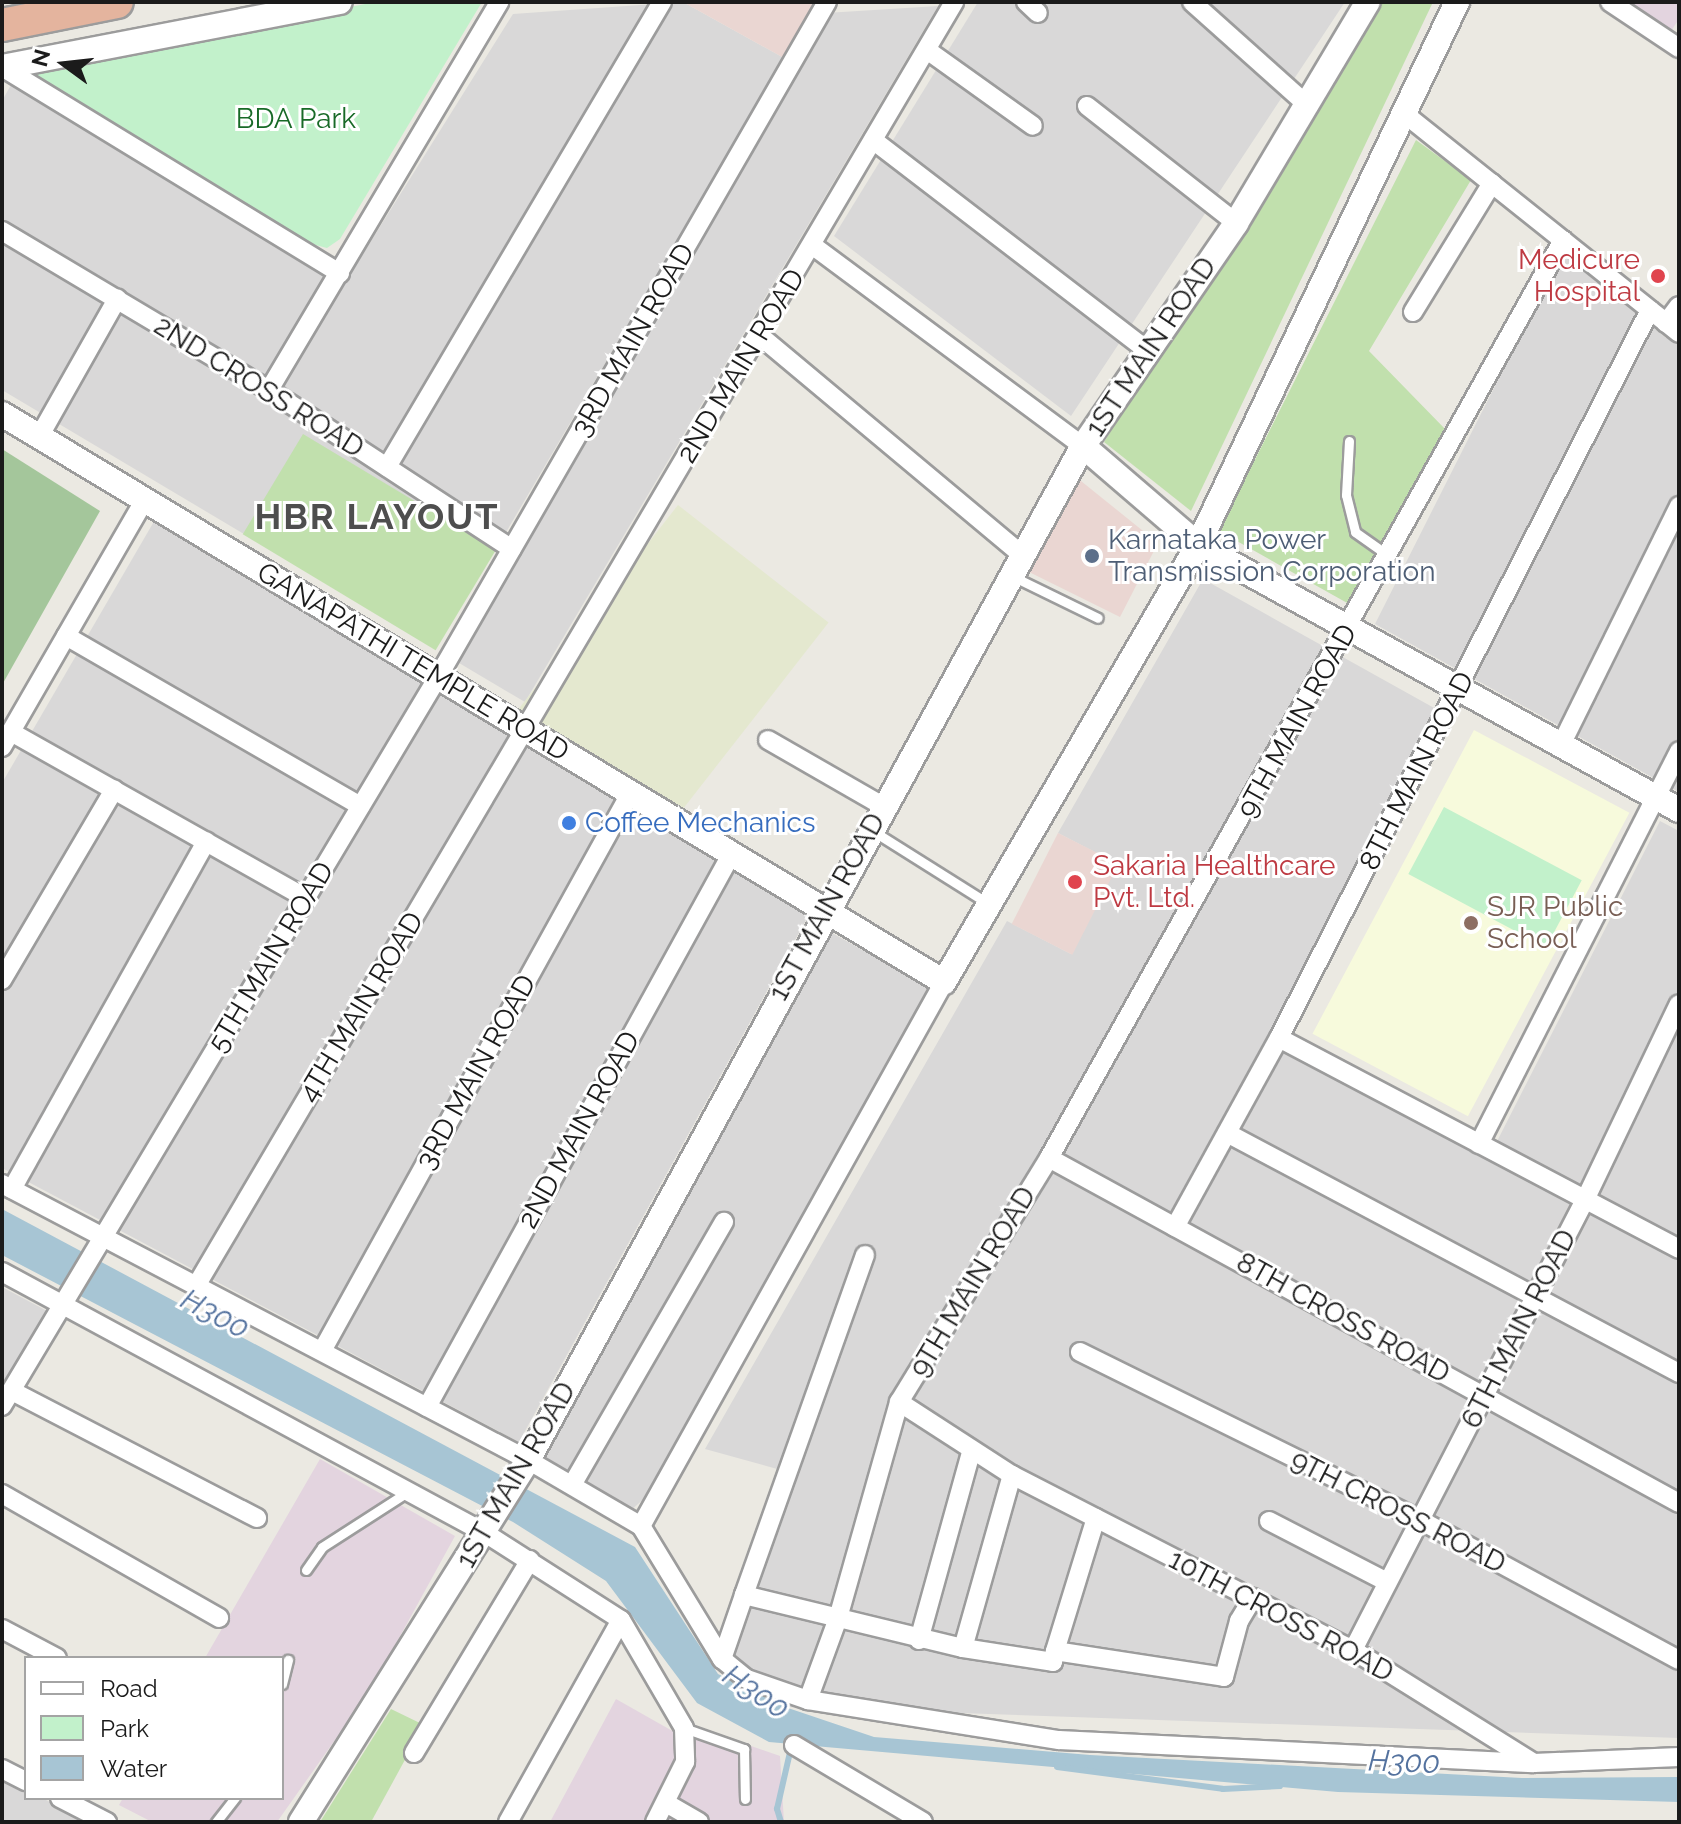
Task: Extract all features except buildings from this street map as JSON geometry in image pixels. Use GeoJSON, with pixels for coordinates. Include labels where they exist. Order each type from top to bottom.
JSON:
{"type":"FeatureCollection","features":[{"type":"Feature","properties":{"kind":"highway"},"geometry":{"type":"LineString","coordinates":[[2,25],[117,2]]}},
{"type":"Feature","properties":{"kind":"street"},"geometry":{"type":"LineString","coordinates":[[2,67],[340,2]]}},
{"type":"Feature","properties":{"kind":"street"},"geometry":{"type":"LineString","coordinates":[[269,390],[499,2]]}},
{"type":"Feature","properties":{"kind":"street"},"geometry":{"type":"LineString","coordinates":[[387,467],[662,2]]}},
{"type":"Feature","properties":{"kind":"street","name":"3RD MAIN ROAD"},"geometry":{"type":"LineString","coordinates":[[438,677],[827,2]]}},
{"type":"Feature","properties":{"kind":"street","name":"2ND MAIN ROAD"},"geometry":{"type":"LineString","coordinates":[[526,729],[954,2]]}},
{"type":"Feature","properties":{"kind":"street"},"geometry":{"type":"LineString","coordinates":[[1192,2],[1307,105]]}},
{"type":"Feature","properties":{"kind":"street","name":"1ST MAIN ROAD"},"geometry":{"type":"LineString","coordinates":[[301,1822],[528,1460],[826,909],[1083,446],[1236,223],[1368,2]]}},
{"type":"Feature","properties":{"kind":"street"},"geometry":{"type":"LineString","coordinates":[[641,1526],[944,982],[1198,545],[1406,115],[1457,2]]}},
{"type":"Feature","properties":{"kind":"street"},"geometry":{"type":"LineString","coordinates":[[1610,2],[1679,48]]}},
{"type":"Feature","properties":{"kind":"street"},"geometry":{"type":"LineString","coordinates":[[927,50],[1033,126]]}},
{"type":"Feature","properties":{"kind":"street"},"geometry":{"type":"LineString","coordinates":[[2,67],[340,273]]}},
{"type":"Feature","properties":{"kind":"street"},"geometry":{"type":"LineString","coordinates":[[1087,106],[1236,223]]}},
{"type":"Feature","properties":{"kind":"street"},"geometry":{"type":"LineString","coordinates":[[1406,115],[1673,328],[1679,306]]}},
{"type":"Feature","properties":{"kind":"street"},"geometry":{"type":"LineString","coordinates":[[873,140],[1148,351]]}},
{"type":"Feature","properties":{"kind":"street"},"geometry":{"type":"LineString","coordinates":[[1413,312],[1492,183]]}},
{"type":"Feature","properties":{"kind":"street","name":"2ND CROSS ROAD"},"geometry":{"type":"LineString","coordinates":[[2,231],[269,390],[512,549]]}},
{"type":"Feature","properties":{"kind":"street","name":"9TH MAIN ROAD"},"geometry":{"type":"LineString","coordinates":[[808,1700],[838,1618],[899,1402],[1049,1158],[1349,628],[1563,240]]}},
{"type":"Feature","properties":{"kind":"street"},"geometry":{"type":"LineString","coordinates":[[812,245],[1083,446],[1198,545],[1458,692],[1679,810]]}},
{"type":"Feature","properties":{"kind":"street"},"geometry":{"type":"LineString","coordinates":[[39,437],[117,299]]}},
{"type":"Feature","properties":{"kind":"street","name":"8TH MAIN ROAD"},"geometry":{"type":"LineString","coordinates":[[1175,1227],[1279,1038],[1650,310]]}},
{"type":"Feature","properties":{"kind":"street"},"geometry":{"type":"LineString","coordinates":[[759,335],[1017,566]]}},
{"type":"Feature","properties":{"kind":"street","name":"GANAPATHI TEMPLE ROAD"},"geometry":{"type":"LineString","coordinates":[[2,414],[944,982]]}},
{"type":"Feature","properties":{"kind":"street"},"geometry":{"type":"LineString","coordinates":[[144,501],[6,739],[114,790],[306,898]]}},
{"type":"Feature","properties":{"kind":"street"},"geometry":{"type":"LineString","coordinates":[[1560,747],[1679,506]]}},
{"type":"Feature","properties":{"kind":"street"},"geometry":{"type":"LineString","coordinates":[[66,636],[361,806]]}},
{"type":"Feature","properties":{"kind":"street","name":"5TH MAIN ROAD"},"geometry":{"type":"LineString","coordinates":[[7,1398],[438,677]]}},
{"type":"Feature","properties":{"kind":"street","name":"4TH MAIN ROAD"},"geometry":{"type":"LineString","coordinates":[[196,1286],[526,729]]}},
{"type":"Feature","properties":{"kind":"street"},"geometry":{"type":"LineString","coordinates":[[768,740],[883,806]]}},
{"type":"Feature","properties":{"kind":"street"},"geometry":{"type":"LineString","coordinates":[[1479,1144],[1679,751]]}},
{"type":"Feature","properties":{"kind":"street"},"geometry":{"type":"LineString","coordinates":[[2,980],[114,790]]}},
{"type":"Feature","properties":{"kind":"street","name":"3RD MAIN ROAD"},"geometry":{"type":"LineString","coordinates":[[322,1351],[631,792]]}},
{"type":"Feature","properties":{"kind":"street"},"geometry":{"type":"LineString","coordinates":[[206,842],[7,1186],[528,1460],[641,1526],[722,1659],[747,1679],[808,1700],[1059,1740],[1534,1763],[1679,1757]]}},
{"type":"Feature","properties":{"kind":"street","name":"2ND MAIN ROAD"},"geometry":{"type":"LineString","coordinates":[[427,1407],[732,853]]}},
{"type":"Feature","properties":{"kind":"street","name":"6TH MAIN ROAD"},"geometry":{"type":"LineString","coordinates":[[1353,1650],[1585,1200],[1679,1004]]}},
{"type":"Feature","properties":{"kind":"street"},"geometry":{"type":"LineString","coordinates":[[1279,1038],[1679,1249]]}},
{"type":"Feature","properties":{"kind":"street"},"geometry":{"type":"LineString","coordinates":[[1227,1133],[1679,1373]]}},
{"type":"Feature","properties":{"kind":"street","name":"8TH CROSS ROAD"},"geometry":{"type":"LineString","coordinates":[[1049,1158],[1679,1503]]}},
{"type":"Feature","properties":{"kind":"street"},"geometry":{"type":"LineString","coordinates":[[572,1485],[724,1222]]}},
{"type":"Feature","properties":{"kind":"street"},"geometry":{"type":"LineString","coordinates":[[722,1659],[865,1255]]}},
{"type":"Feature","properties":{"kind":"street"},"geometry":{"type":"LineString","coordinates":[[2,1272],[485,1533],[621,1620],[684,1728],[685,1762],[655,1822]]}},
{"type":"Feature","properties":{"kind":"street","name":"9TH CROSS ROAD"},"geometry":{"type":"LineString","coordinates":[[1080,1352],[1420,1520],[1679,1660]]}},
{"type":"Feature","properties":{"kind":"street"},"geometry":{"type":"LineString","coordinates":[[7,1398],[257,1518]]}},
{"type":"Feature","properties":{"kind":"street","name":"10TH CROSS ROAD"},"geometry":{"type":"LineString","coordinates":[[899,1402],[971,1452],[1012,1475],[1353,1650],[1534,1763]]}},
{"type":"Feature","properties":{"kind":"street"},"geometry":{"type":"LineString","coordinates":[[919,1640],[971,1452]]}},
{"type":"Feature","properties":{"kind":"street"},"geometry":{"type":"LineString","coordinates":[[963,1648],[1012,1475]]}},
{"type":"Feature","properties":{"kind":"street"},"geometry":{"type":"LineString","coordinates":[[2,1494],[219,1618]]}},
{"type":"Feature","properties":{"kind":"street"},"geometry":{"type":"LineString","coordinates":[[744,1595],[919,1640],[1053,1662],[1096,1518]]}},
{"type":"Feature","properties":{"kind":"street"},"geometry":{"type":"LineString","coordinates":[[1269,1521],[1387,1582]]}},
{"type":"Feature","properties":{"kind":"street"},"geometry":{"type":"LineString","coordinates":[[414,1753],[530,1560]]}},
{"type":"Feature","properties":{"kind":"street"},"geometry":{"type":"LineString","coordinates":[[1055,1651],[1224,1677],[1239,1621],[1253,1598]]}},
{"type":"Feature","properties":{"kind":"street"},"geometry":{"type":"LineString","coordinates":[[508,1822],[621,1620]]}},
{"type":"Feature","properties":{"kind":"street"},"geometry":{"type":"LineString","coordinates":[[2,1629],[53,1656]]}},
{"type":"Feature","properties":{"kind":"street"},"geometry":{"type":"LineString","coordinates":[[794,1745],[923,1822]]}},
{"type":"Feature","properties":{"kind":"street"},"geometry":{"type":"LineString","coordinates":[[2,1769],[24,1780]]}},
{"type":"Feature","properties":{"kind":"street"},"geometry":{"type":"LineString","coordinates":[[64,1800],[107,1822]]}},
{"type":"Feature","properties":{"kind":"street"},"geometry":{"type":"LineString","coordinates":[[666,1803],[699,1822]]}},
{"type":"Feature","properties":{"kind":"lane"},"geometry":{"type":"LineString","coordinates":[[1349,441],[1346,495],[1355,532],[1389,556]]}},
{"type":"Feature","properties":{"kind":"lane"},"geometry":{"type":"LineString","coordinates":[[1017,566],[1098,618]]}},
{"type":"Feature","properties":{"kind":"lane"},"geometry":{"type":"LineString","coordinates":[[870,829],[990,904]]}},
{"type":"Feature","properties":{"kind":"lane"},"geometry":{"type":"LineString","coordinates":[[306,1570],[322,1547],[409,1491]]}},
{"type":"Feature","properties":{"kind":"lane"},"geometry":{"type":"LineString","coordinates":[[284,1676],[288,1660]]}},
{"type":"Feature","properties":{"kind":"lane"},"geometry":{"type":"LineString","coordinates":[[684,1728],[744,1749],[745,1799]]}},
{"type":"Feature","properties":{"kind":"lane"},"geometry":{"type":"LineString","coordinates":[[216,1822],[233,1800]]}},
{"type":"Feature","properties":{"kind":"shaded area"},"geometry":{"type":"Polygon","coordinates":[[[683,2],[784,58],[495,551],[303,435],[254,540],[2,390],[2,101],[12,83],[346,281],[513,14],[683,2]]]}},
{"type":"Feature","properties":{"kind":"shaded area"},"geometry":{"type":"Polygon","coordinates":[[[683,2],[819,2],[784,58],[683,2]]]}},
{"type":"Feature","properties":{"kind":"shaded area"},"geometry":{"type":"Polygon","coordinates":[[[978,2],[1345,2],[1071,416],[834,236],[978,2]]]}},
{"type":"Feature","properties":{"kind":"shaded area"},"geometry":{"type":"Polygon","coordinates":[[[1625,2],[1679,2],[1679,19],[1669,34],[1625,2]]]}},
{"type":"Feature","properties":{"kind":"shaded area"},"geometry":{"type":"Polygon","coordinates":[[[938,6],[525,702],[454,660],[826,13],[938,6]]]}},
{"type":"Feature","properties":{"kind":"shaded area"},"geometry":{"type":"Polygon","coordinates":[[[1562,253],[1666,338],[1679,321],[1679,792],[1375,624],[1562,253]]]}},
{"type":"Feature","properties":{"kind":"shaded area","name":"Karnataka Power Transmission Corporation"},"geometry":{"type":"Polygon","coordinates":[[[1076,477],[1158,543],[1120,617],[1025,570],[1076,477]]]}},
{"type":"Feature","properties":{"kind":"shaded area"},"geometry":{"type":"Polygon","coordinates":[[[678,505],[829,623],[669,827],[519,709],[678,505]]]}},
{"type":"Feature","properties":{"kind":"shaded area"},"geometry":{"type":"Polygon","coordinates":[[[156,518],[811,911],[519,1442],[2,1168],[2,783],[156,518]]]}},
{"type":"Feature","properties":{"kind":"shaded area"},"geometry":{"type":"Polygon","coordinates":[[[1203,579],[1436,709],[1264,1043],[1488,1159],[1660,821],[1679,831],[1679,1229],[1668,1252],[1679,1259],[1679,1738],[785,1707],[726,1664],[788,1472],[705,1449],[1007,921],[1071,954],[1118,864],[1058,833],[1203,579]]]}},
{"type":"Feature","properties":{"kind":"shaded area","name":"SJR Public School"},"geometry":{"type":"Polygon","coordinates":[[[1474,730],[1629,813],[1468,1116],[1313,1034],[1474,730]]]}},
{"type":"Feature","properties":{"kind":"shaded area"},"geometry":{"type":"Polygon","coordinates":[[[1058,833],[1119,864],[1072,955],[1012,924],[1058,833]]]}},
{"type":"Feature","properties":{"kind":"shaded area"},"geometry":{"type":"Polygon","coordinates":[[[823,928],[931,988],[646,1497],[630,1511],[544,1461],[823,928]]]}},
{"type":"Feature","properties":{"kind":"shaded area"},"geometry":{"type":"Polygon","coordinates":[[[2,1287],[49,1312],[2,1390],[2,1287]]]}},
{"type":"Feature","properties":{"kind":"shaded area"},"geometry":{"type":"Polygon","coordinates":[[[320,1459],[455,1536],[371,1689],[277,1822],[152,1822],[119,1805],[122,1800],[284,1800],[284,1656],[206,1656],[320,1459]]]}},
{"type":"Feature","properties":{"kind":"shaded area"},"geometry":{"type":"Polygon","coordinates":[[[616,1699],[676,1733],[711,1732],[780,1756],[784,1822],[550,1822],[616,1699]]]}},
{"type":"Feature","properties":{"kind":"shaded area"},"geometry":{"type":"Polygon","coordinates":[[[2,1778],[24,1789],[24,1800],[46,1800],[90,1822],[2,1822],[2,1778]]]}},
{"type":"Feature","properties":{"kind":"green space","name":"BDA Park"},"geometry":{"type":"Polygon","coordinates":[[[375,2],[482,2],[340,239],[327,248],[308,243],[23,73],[375,2]]]}},
{"type":"Feature","properties":{"kind":"green space"},"geometry":{"type":"Polygon","coordinates":[[[1380,2],[1433,2],[1191,511],[1104,442],[1380,2]]]}},
{"type":"Feature","properties":{"kind":"green space"},"geometry":{"type":"Polygon","coordinates":[[[1416,140],[1471,180],[1369,351],[1447,431],[1349,604],[1219,531],[1416,140]]]}},
{"type":"Feature","properties":{"kind":"green space"},"geometry":{"type":"Polygon","coordinates":[[[303,434],[496,550],[436,650],[243,534],[303,434]]]}},
{"type":"Feature","properties":{"kind":"green space"},"geometry":{"type":"Polygon","coordinates":[[[2,449],[100,511],[2,685],[2,449]]]}},
{"type":"Feature","properties":{"kind":"green space"},"geometry":{"type":"Polygon","coordinates":[[[1444,807],[1582,880],[1546,947],[1408,874],[1444,807]]]}},
{"type":"Feature","properties":{"kind":"green space"},"geometry":{"type":"Polygon","coordinates":[[[391,1709],[424,1725],[371,1822],[320,1822],[391,1709]]]}},
{"type":"Feature","properties":{"kind":"water"},"geometry":{"type":"Polygon","coordinates":[[[2,1209],[635,1547],[718,1674],[785,1707],[874,1737],[1090,1755],[1522,1778],[1679,1777],[1679,1802],[1338,1792],[769,1742],[697,1703],[606,1581],[513,1522],[2,1255],[2,1209]]]}},
{"type":"Feature","properties":{"kind":"waterway"},"geometry":{"type":"LineString","coordinates":[[781,1822],[777,1809],[791,1748]]}},
{"type":"Feature","properties":{"kind":"waterway","name":"H300"},"geometry":{"type":"LineString","coordinates":[[1057,1767],[1223,1789],[1280,1786]]}},
{"type":"Feature","properties":{"kind":"place","name":"Medicure Hospital"},"geometry":{"type":"Point","coordinates":[1658,276]}},
{"type":"Feature","properties":{"kind":"place","name":"Karnataka Power Transmission Corporation"},"geometry":{"type":"Point","coordinates":[1092,556]}},
{"type":"Feature","properties":{"kind":"place","name":"Coffee Mechanics"},"geometry":{"type":"Point","coordinates":[569,823]}},
{"type":"Feature","properties":{"kind":"place","name":"Sakaria Healthcare Pvt. Ltd."},"geometry":{"type":"Point","coordinates":[1075,882]}},
{"type":"Feature","properties":{"kind":"place","name":"SJR Public School"},"geometry":{"type":"Point","coordinates":[1471,923]}},
{"type":"Feature","properties":{"kind":"district","name":"HBR LAYOUT"},"geometry":{"type":"Point","coordinates":[377,517]}}]}
